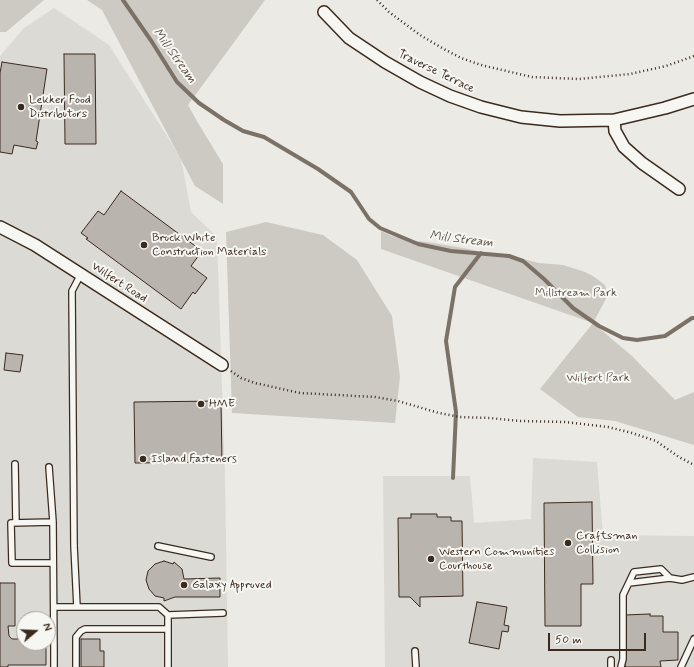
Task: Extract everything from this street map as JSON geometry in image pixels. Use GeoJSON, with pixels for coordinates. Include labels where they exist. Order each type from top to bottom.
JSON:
{"type":"FeatureCollection","features":[{"type":"Feature","properties":{"kind":"street","name":"Traverse Terrace"},"geometry":{"type":"LineString","coordinates":[[324,12],[349,38],[420,82],[450,96],[481,107],[521,117],[560,121],[614,120],[665,108],[694,99]]}},
{"type":"Feature","properties":{"kind":"street"},"geometry":{"type":"LineString","coordinates":[[614,120],[615,131],[624,147],[642,163],[679,189]]}},
{"type":"Feature","properties":{"kind":"street","name":"Wilfert Road"},"geometry":{"type":"LineString","coordinates":[[0,227],[35,245],[222,365]]}},
{"type":"Feature","properties":{"kind":"lane"},"geometry":{"type":"LineString","coordinates":[[77,606],[74,546],[72,291],[81,274]]}},
{"type":"Feature","properties":{"kind":"lane"},"geometry":{"type":"LineString","coordinates":[[15,464],[16,523]]}},
{"type":"Feature","properties":{"kind":"lane"},"geometry":{"type":"LineString","coordinates":[[49,467],[53,522],[54,667]]}},
{"type":"Feature","properties":{"kind":"lane"},"geometry":{"type":"LineString","coordinates":[[53,522],[11,523],[12,563],[53,563]]}},
{"type":"Feature","properties":{"kind":"lane"},"geometry":{"type":"LineString","coordinates":[[158,546],[211,557]]}},
{"type":"Feature","properties":{"kind":"lane"},"geometry":{"type":"LineString","coordinates":[[621,667],[623,659],[623,595],[634,572],[661,569],[670,578]]}},
{"type":"Feature","properties":{"kind":"lane"},"geometry":{"type":"LineString","coordinates":[[629,583],[670,578],[682,580],[694,577]]}},
{"type":"Feature","properties":{"kind":"lane"},"geometry":{"type":"LineString","coordinates":[[54,607],[159,607],[168,615],[223,613]]}},
{"type":"Feature","properties":{"kind":"lane"},"geometry":{"type":"LineString","coordinates":[[168,615],[168,667]]}},
{"type":"Feature","properties":{"kind":"lane"},"geometry":{"type":"LineString","coordinates":[[76,667],[76,637],[81,631],[168,629]]}},
{"type":"Feature","properties":{"kind":"lane"},"geometry":{"type":"LineString","coordinates":[[681,667],[694,640]]}},
{"type":"Feature","properties":{"kind":"lane"},"geometry":{"type":"LineString","coordinates":[[415,651],[416,667]]}},
{"type":"Feature","properties":{"kind":"lane"},"geometry":{"type":"LineString","coordinates":[[611,660],[611,667]]}},
{"type":"Feature","properties":{"kind":"path"},"geometry":{"type":"LineString","coordinates":[[377,0],[389,12],[420,35],[461,58],[481,65],[532,76],[567,79],[603,78],[651,70],[694,56]]}},
{"type":"Feature","properties":{"kind":"path"},"geometry":{"type":"LineString","coordinates":[[222,365],[241,378],[254,383],[300,393],[398,401],[439,413],[460,417],[565,422],[608,427],[656,441],[679,457],[694,465]]}},
{"type":"Feature","properties":{"kind":"shaded area"},"geometry":{"type":"Polygon","coordinates":[[[54,8],[109,45],[181,158],[191,212],[217,237],[225,477],[228,667],[0,667],[0,56],[24,28],[54,8]]]}},
{"type":"Feature","properties":{"kind":"shaded area"},"geometry":{"type":"Polygon","coordinates":[[[533,458],[597,462],[603,535],[694,536],[694,667],[385,667],[383,476],[470,476],[474,523],[531,519],[533,458]]]}},
{"type":"Feature","properties":{"kind":"green space"},"geometry":{"type":"Polygon","coordinates":[[[0,0],[44,0],[6,32],[0,32],[0,0]]]}},
{"type":"Feature","properties":{"kind":"green space"},"geometry":{"type":"Polygon","coordinates":[[[87,0],[265,0],[188,105],[223,164],[223,204],[195,186],[102,10],[87,0]]]}},
{"type":"Feature","properties":{"kind":"green space"},"geometry":{"type":"Polygon","coordinates":[[[266,222],[323,235],[357,260],[392,316],[400,377],[395,423],[232,413],[226,232],[266,222]]]}},
{"type":"Feature","properties":{"kind":"green space","name":"Millstream Park"},"geometry":{"type":"Polygon","coordinates":[[[381,231],[392,236],[408,240],[516,257],[539,263],[563,265],[593,276],[605,285],[608,295],[593,323],[381,249],[381,231]]]}},
{"type":"Feature","properties":{"kind":"green space","name":"Wilfert Park"},"geometry":{"type":"Polygon","coordinates":[[[593,323],[632,356],[675,400],[694,392],[694,445],[615,421],[578,417],[540,389],[593,323]]]}},
{"type":"Feature","properties":{"kind":"building"},"geometry":{"type":"Polygon","coordinates":[[[64,54],[95,54],[96,144],[65,144],[64,54]]]}},
{"type":"Feature","properties":{"kind":"building","name":"Lekker Food Distributors"},"geometry":{"type":"Polygon","coordinates":[[[2,62],[47,69],[36,149],[14,145],[12,154],[0,152],[0,73],[2,62]]]}},
{"type":"Feature","properties":{"kind":"building","name":"Brock White Construction Materials"},"geometry":{"type":"Polygon","coordinates":[[[121,191],[202,251],[191,266],[207,278],[195,294],[193,292],[181,309],[86,239],[88,238],[81,233],[98,211],[104,215],[121,191]]]}},
{"type":"Feature","properties":{"kind":"building"},"geometry":{"type":"Polygon","coordinates":[[[6,353],[23,355],[20,372],[4,370],[6,353]]]}},
{"type":"Feature","properties":{"kind":"building"},"geometry":{"type":"Polygon","coordinates":[[[221,401],[222,462],[135,463],[134,402],[221,401]]]}},
{"type":"Feature","properties":{"kind":"building","name":"Craftsman Collision"},"geometry":{"type":"Polygon","coordinates":[[[592,502],[593,584],[581,584],[581,626],[545,626],[544,503],[592,502]]]}},
{"type":"Feature","properties":{"kind":"building","name":"Western Communities Courthouse"},"geometry":{"type":"Polygon","coordinates":[[[411,514],[437,514],[437,517],[451,517],[451,521],[462,521],[463,596],[420,597],[420,607],[410,597],[399,597],[398,518],[411,518],[411,514]]]}},
{"type":"Feature","properties":{"kind":"building","name":"Galaxy Approved"},"geometry":{"type":"Polygon","coordinates":[[[164,561],[173,564],[174,562],[182,569],[184,579],[220,578],[220,597],[175,597],[164,601],[164,598],[155,596],[149,589],[146,580],[148,571],[155,564],[164,561]]]}},
{"type":"Feature","properties":{"kind":"building"},"geometry":{"type":"Polygon","coordinates":[[[0,583],[15,583],[15,626],[8,626],[9,636],[12,639],[16,639],[16,651],[46,651],[46,665],[8,665],[8,667],[0,667],[0,583]]]}},
{"type":"Feature","properties":{"kind":"building"},"geometry":{"type":"Polygon","coordinates":[[[477,602],[507,607],[504,625],[509,626],[508,632],[502,631],[499,649],[469,643],[477,602]]]}},
{"type":"Feature","properties":{"kind":"building"},"geometry":{"type":"Polygon","coordinates":[[[650,614],[650,616],[663,616],[663,632],[678,632],[678,660],[660,661],[661,667],[625,667],[625,615],[650,614]]]}},
{"type":"Feature","properties":{"kind":"building"},"geometry":{"type":"Polygon","coordinates":[[[81,639],[100,639],[100,651],[104,651],[104,667],[81,667],[81,639]]]}},
{"type":"Feature","properties":{"kind":"waterway","name":"Mill Stream"},"geometry":{"type":"LineString","coordinates":[[123,0],[177,82],[199,103],[243,131],[264,137],[318,169],[351,192],[369,219],[380,228],[418,244],[451,251],[509,256],[523,261],[544,279],[573,308],[599,326],[623,338],[637,340],[665,336],[694,318]]}},
{"type":"Feature","properties":{"kind":"waterway"},"geometry":{"type":"LineString","coordinates":[[453,478],[456,412],[446,341],[455,287],[481,253]]}},
{"type":"Feature","properties":{"kind":"place","name":"Lekker Food Distributors"},"geometry":{"type":"Point","coordinates":[21,107]}},
{"type":"Feature","properties":{"kind":"place","name":"Brock White Construction Materials"},"geometry":{"type":"Point","coordinates":[144,245]}},
{"type":"Feature","properties":{"kind":"place","name":"HME"},"geometry":{"type":"Point","coordinates":[201,404]}},
{"type":"Feature","properties":{"kind":"place","name":"Island Fasteners"},"geometry":{"type":"Point","coordinates":[143,459]}},
{"type":"Feature","properties":{"kind":"place","name":"Craftsman Collision"},"geometry":{"type":"Point","coordinates":[568,543]}},
{"type":"Feature","properties":{"kind":"place","name":"Western Communities Courthouse"},"geometry":{"type":"Point","coordinates":[431,559]}},
{"type":"Feature","properties":{"kind":"place","name":"Galaxy Approved"},"geometry":{"type":"Point","coordinates":[184,585]}}]}
